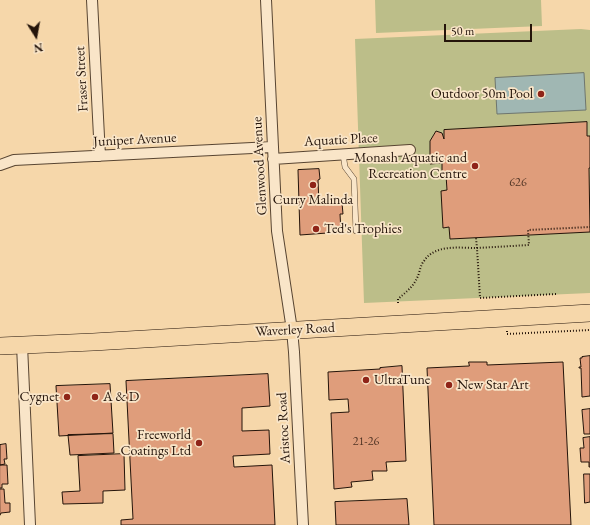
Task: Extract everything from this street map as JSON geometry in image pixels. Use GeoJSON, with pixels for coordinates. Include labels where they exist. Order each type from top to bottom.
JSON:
{"type":"FeatureCollection","features":[{"type":"Feature","properties":{"kind":"main road","name":"Waverley Road"},"geometry":{"type":"LineString","coordinates":[[0,346],[590,313]]}},
{"type":"Feature","properties":{"kind":"street","name":"Fraser Street"},"geometry":{"type":"LineString","coordinates":[[92,0],[100,156]]}},
{"type":"Feature","properties":{"kind":"street","name":"Glenwood Avenue"},"geometry":{"type":"LineString","coordinates":[[266,0],[277,231],[292,330]]}},
{"type":"Feature","properties":{"kind":"street","name":"Juniper Avenue"},"geometry":{"type":"LineString","coordinates":[[0,164],[14,160],[272,147]]}},
{"type":"Feature","properties":{"kind":"street","name":"Aquatic Place"},"geometry":{"type":"LineString","coordinates":[[273,158],[410,150]]}},
{"type":"Feature","properties":{"kind":"street","name":"Aristoc Road"},"geometry":{"type":"LineString","coordinates":[[292,330],[303,525]]}},
{"type":"Feature","properties":{"kind":"street"},"geometry":{"type":"LineString","coordinates":[[22,345],[30,525]]}},
{"type":"Feature","properties":{"kind":"lane"},"geometry":{"type":"LineString","coordinates":[[343,154],[345,167],[354,179],[356,231]]}},
{"type":"Feature","properties":{"kind":"path"},"geometry":{"type":"LineString","coordinates":[[398,303],[398,299],[412,287],[417,279],[423,261],[436,251],[444,248],[529,245],[528,230],[590,227]]}},
{"type":"Feature","properties":{"kind":"path"},"geometry":{"type":"LineString","coordinates":[[476,238],[480,298],[556,294]]}},
{"type":"Feature","properties":{"kind":"path"},"geometry":{"type":"LineString","coordinates":[[507,334],[590,330]]}},
{"type":"Feature","properties":{"kind":"green space"},"geometry":{"type":"Polygon","coordinates":[[[375,0],[541,0],[542,26],[376,33],[375,0]]]}},
{"type":"Feature","properties":{"kind":"green space","name":"Monash Aquatic and Recreation Centre"},"geometry":{"type":"Polygon","coordinates":[[[581,29],[590,30],[590,293],[364,303],[355,39],[581,29]]]}},
{"type":"Feature","properties":{"kind":"water","name":"Outdoor 50m Pool"},"geometry":{"type":"Polygon","coordinates":[[[584,73],[586,110],[497,114],[495,78],[584,73]]]}},
{"type":"Feature","properties":{"kind":"building"},"geometry":{"type":"Polygon","coordinates":[[[587,122],[587,136],[590,136],[590,232],[450,239],[449,227],[443,228],[441,191],[447,190],[446,175],[442,175],[442,163],[430,164],[430,141],[436,131],[442,133],[444,139],[444,130],[587,122]]]}},
{"type":"Feature","properties":{"kind":"building"},"geometry":{"type":"Polygon","coordinates":[[[319,169],[319,204],[342,203],[343,214],[340,214],[341,232],[300,235],[298,170],[319,169]]]}},
{"type":"Feature","properties":{"kind":"building"},"geometry":{"type":"Polygon","coordinates":[[[590,356],[590,396],[582,397],[581,368],[579,368],[581,367],[580,358],[590,356]]]}},
{"type":"Feature","properties":{"kind":"building"},"geometry":{"type":"Polygon","coordinates":[[[469,362],[487,362],[487,365],[563,362],[571,525],[434,525],[427,368],[469,366],[469,362]]]}},
{"type":"Feature","properties":{"kind":"building"},"geometry":{"type":"Polygon","coordinates":[[[402,366],[406,461],[386,462],[387,471],[372,471],[373,480],[351,482],[352,487],[334,489],[331,413],[349,412],[348,399],[329,400],[328,372],[380,369],[402,366]]]}},
{"type":"Feature","properties":{"kind":"building","name":"Freeworld Coatings Ltd"},"geometry":{"type":"Polygon","coordinates":[[[268,374],[270,406],[242,408],[242,431],[269,430],[270,454],[233,456],[234,467],[272,465],[275,525],[121,525],[121,520],[133,519],[126,381],[268,374]]]}},
{"type":"Feature","properties":{"kind":"building"},"geometry":{"type":"Polygon","coordinates":[[[110,384],[113,433],[59,436],[56,386],[110,384]]]}},
{"type":"Feature","properties":{"kind":"building"},"geometry":{"type":"Polygon","coordinates":[[[590,409],[590,434],[584,434],[582,410],[590,409]]]}},
{"type":"Feature","properties":{"kind":"building"},"geometry":{"type":"Polygon","coordinates":[[[113,434],[114,453],[70,455],[68,435],[113,434]]]}},
{"type":"Feature","properties":{"kind":"building"},"geometry":{"type":"Polygon","coordinates":[[[590,437],[589,467],[589,462],[581,462],[580,448],[584,448],[583,438],[590,437]]]}},
{"type":"Feature","properties":{"kind":"building"},"geometry":{"type":"Polygon","coordinates":[[[6,444],[7,459],[4,459],[5,464],[0,465],[0,445],[6,444]]]}},
{"type":"Feature","properties":{"kind":"building"},"geometry":{"type":"Polygon","coordinates":[[[124,454],[125,490],[103,491],[103,503],[63,504],[62,492],[80,491],[78,456],[124,454]]]}},
{"type":"Feature","properties":{"kind":"building"},"geometry":{"type":"Polygon","coordinates":[[[0,465],[7,465],[8,484],[2,484],[2,488],[0,488],[0,465]]]}},
{"type":"Feature","properties":{"kind":"building"},"geometry":{"type":"Polygon","coordinates":[[[584,474],[590,474],[590,502],[585,503],[584,474]]]}},
{"type":"Feature","properties":{"kind":"building"},"geometry":{"type":"Polygon","coordinates":[[[0,489],[4,489],[5,503],[10,503],[10,512],[1,513],[0,515],[0,489]]]}},
{"type":"Feature","properties":{"kind":"building"},"geometry":{"type":"Polygon","coordinates":[[[407,499],[409,525],[336,525],[335,502],[407,499]]]}},
{"type":"Feature","properties":{"kind":"place","name":"Outdoor 50m Pool"},"geometry":{"type":"Point","coordinates":[541,94]}},
{"type":"Feature","properties":{"kind":"place","name":"Monash Aquatic and Recreation Centre"},"geometry":{"type":"Point","coordinates":[475,166]}},
{"type":"Feature","properties":{"kind":"place","name":"Curry Malinda"},"geometry":{"type":"Point","coordinates":[313,185]}},
{"type":"Feature","properties":{"kind":"place","name":"Ted's Trophies"},"geometry":{"type":"Point","coordinates":[316,229]}},
{"type":"Feature","properties":{"kind":"place","name":"UltraTune"},"geometry":{"type":"Point","coordinates":[366,380]}},
{"type":"Feature","properties":{"kind":"place","name":"New Star Art"},"geometry":{"type":"Point","coordinates":[449,385]}},
{"type":"Feature","properties":{"kind":"place","name":"Cygnet"},"geometry":{"type":"Point","coordinates":[67,397]}},
{"type":"Feature","properties":{"kind":"place","name":"A & D"},"geometry":{"type":"Point","coordinates":[95,397]}},
{"type":"Feature","properties":{"kind":"place","name":"Freeworld Coatings Ltd"},"geometry":{"type":"Point","coordinates":[199,443]}}]}
